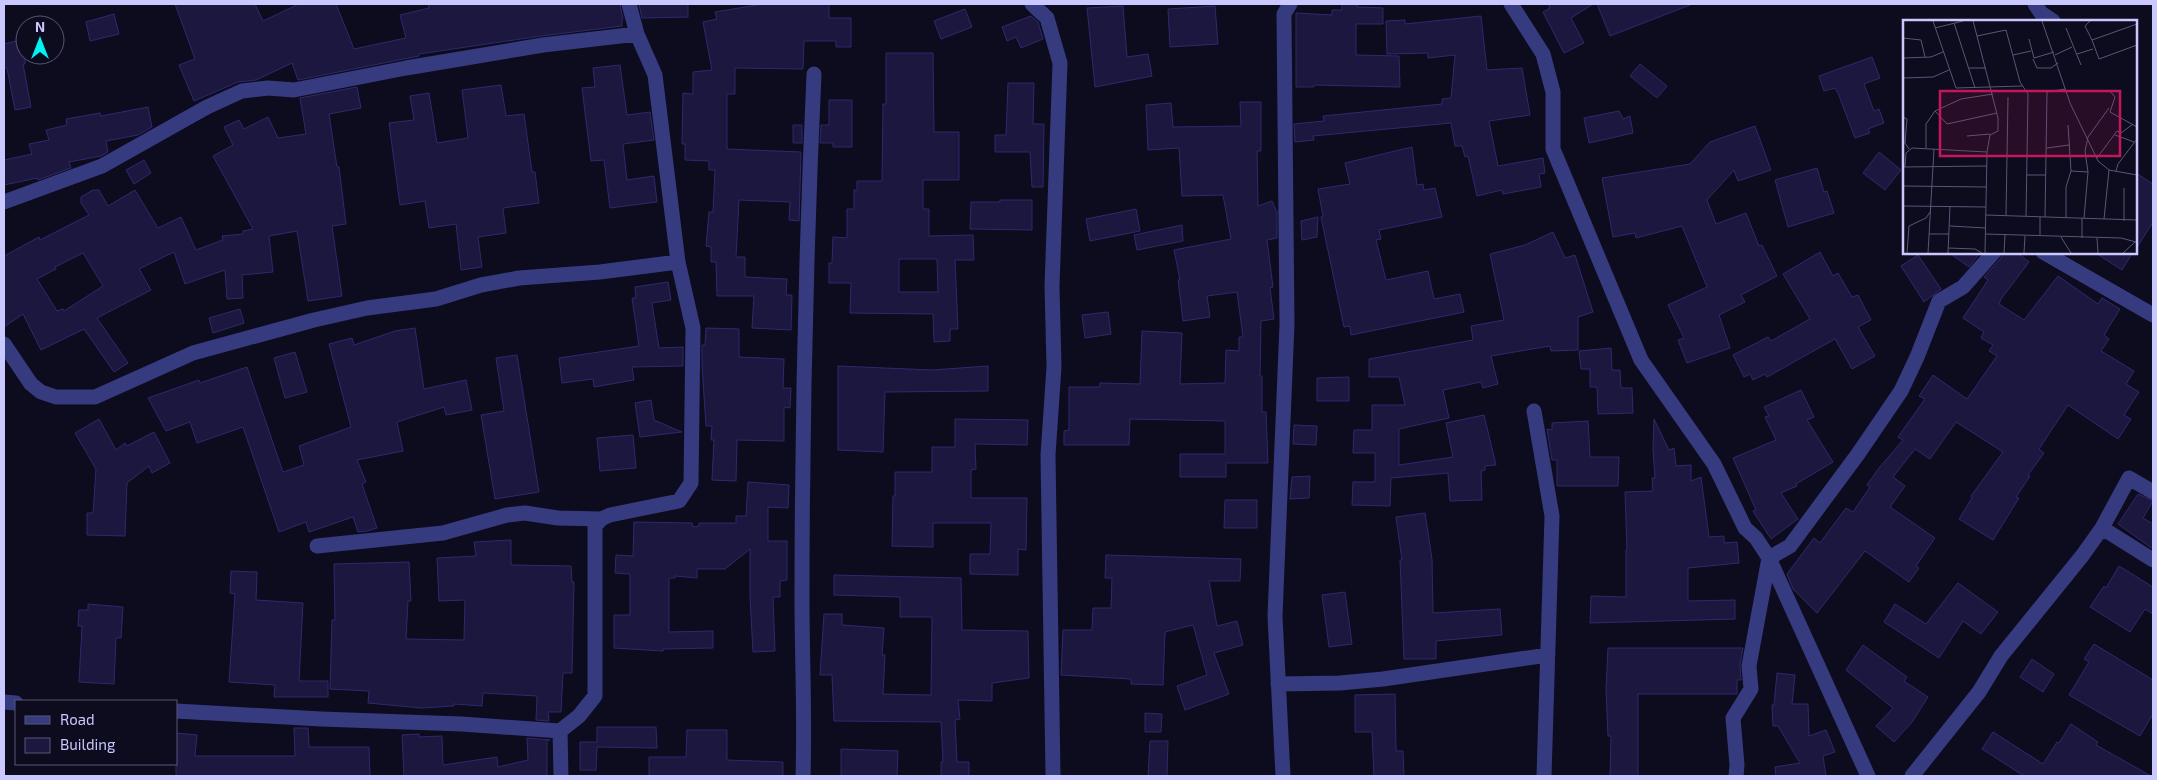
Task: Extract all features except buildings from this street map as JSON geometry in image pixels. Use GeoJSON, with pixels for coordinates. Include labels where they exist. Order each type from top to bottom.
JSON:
{"type":"FeatureCollection","features":[{"type":"Feature","properties":{"kind":"street"},"geometry":{"type":"LineString","coordinates":[[317,546],[443,534],[507,515],[526,513],[558,518],[601,518],[679,501],[691,483],[693,328],[678,262],[656,75],[637,34],[629,4]]}},
{"type":"Feature","properties":{"kind":"street"},"geometry":{"type":"LineString","coordinates":[[1032,4],[1047,18],[1060,63],[1058,164],[1052,286],[1054,367],[1048,455],[1053,776]]}},
{"type":"Feature","properties":{"kind":"street"},"geometry":{"type":"LineString","coordinates":[[1282,776],[1275,616],[1287,324],[1284,14],[1290,4]]}},
{"type":"Feature","properties":{"kind":"street"},"geometry":{"type":"LineString","coordinates":[[1511,4],[1543,54],[1552,92],[1553,149],[1641,360],[1714,464],[1745,528],[1756,538],[1769,558],[1868,776]]}},
{"type":"Feature","properties":{"kind":"street"},"geometry":{"type":"LineString","coordinates":[[2035,4],[2041,13],[2052,20]]}},
{"type":"Feature","properties":{"kind":"street"},"geometry":{"type":"LineString","coordinates":[[4,202],[102,166],[207,107],[242,91],[268,88],[294,90],[406,68],[543,45],[637,34]]}},
{"type":"Feature","properties":{"kind":"street"},"geometry":{"type":"LineString","coordinates":[[803,776],[802,599],[808,192],[814,74]]}},
{"type":"Feature","properties":{"kind":"street"},"geometry":{"type":"LineString","coordinates":[[1736,776],[1737,765],[1733,718],[1751,689],[1749,666],[1769,558],[1790,546],[1858,454],[1901,391],[1917,357],[1939,300],[1963,287],[1992,254]]}},
{"type":"Feature","properties":{"kind":"street"},"geometry":{"type":"LineString","coordinates":[[2046,254],[2153,315]]}},
{"type":"Feature","properties":{"kind":"street"},"geometry":{"type":"LineString","coordinates":[[4,344],[31,384],[41,392],[56,397],[94,397],[193,353],[332,316],[367,308],[436,299],[481,285],[519,278],[600,272],[678,262]]}},
{"type":"Feature","properties":{"kind":"street"},"geometry":{"type":"LineString","coordinates":[[1534,411],[1552,516],[1544,776]]}},
{"type":"Feature","properties":{"kind":"street"},"geometry":{"type":"LineString","coordinates":[[1912,776],[1979,692],[2001,656],[2082,556],[2102,528],[2129,478],[2153,492]]}},
{"type":"Feature","properties":{"kind":"street"},"geometry":{"type":"LineString","coordinates":[[178,711],[462,724],[560,731],[579,716],[596,696],[594,526],[601,518]]}},
{"type":"Feature","properties":{"kind":"street"},"geometry":{"type":"LineString","coordinates":[[2102,528],[2153,560]]}},
{"type":"Feature","properties":{"kind":"street"},"geometry":{"type":"LineString","coordinates":[[1278,684],[1340,683],[1383,679],[1548,655]]}},
{"type":"Feature","properties":{"kind":"street"},"geometry":{"type":"LineString","coordinates":[[560,731],[561,776]]}}]}
